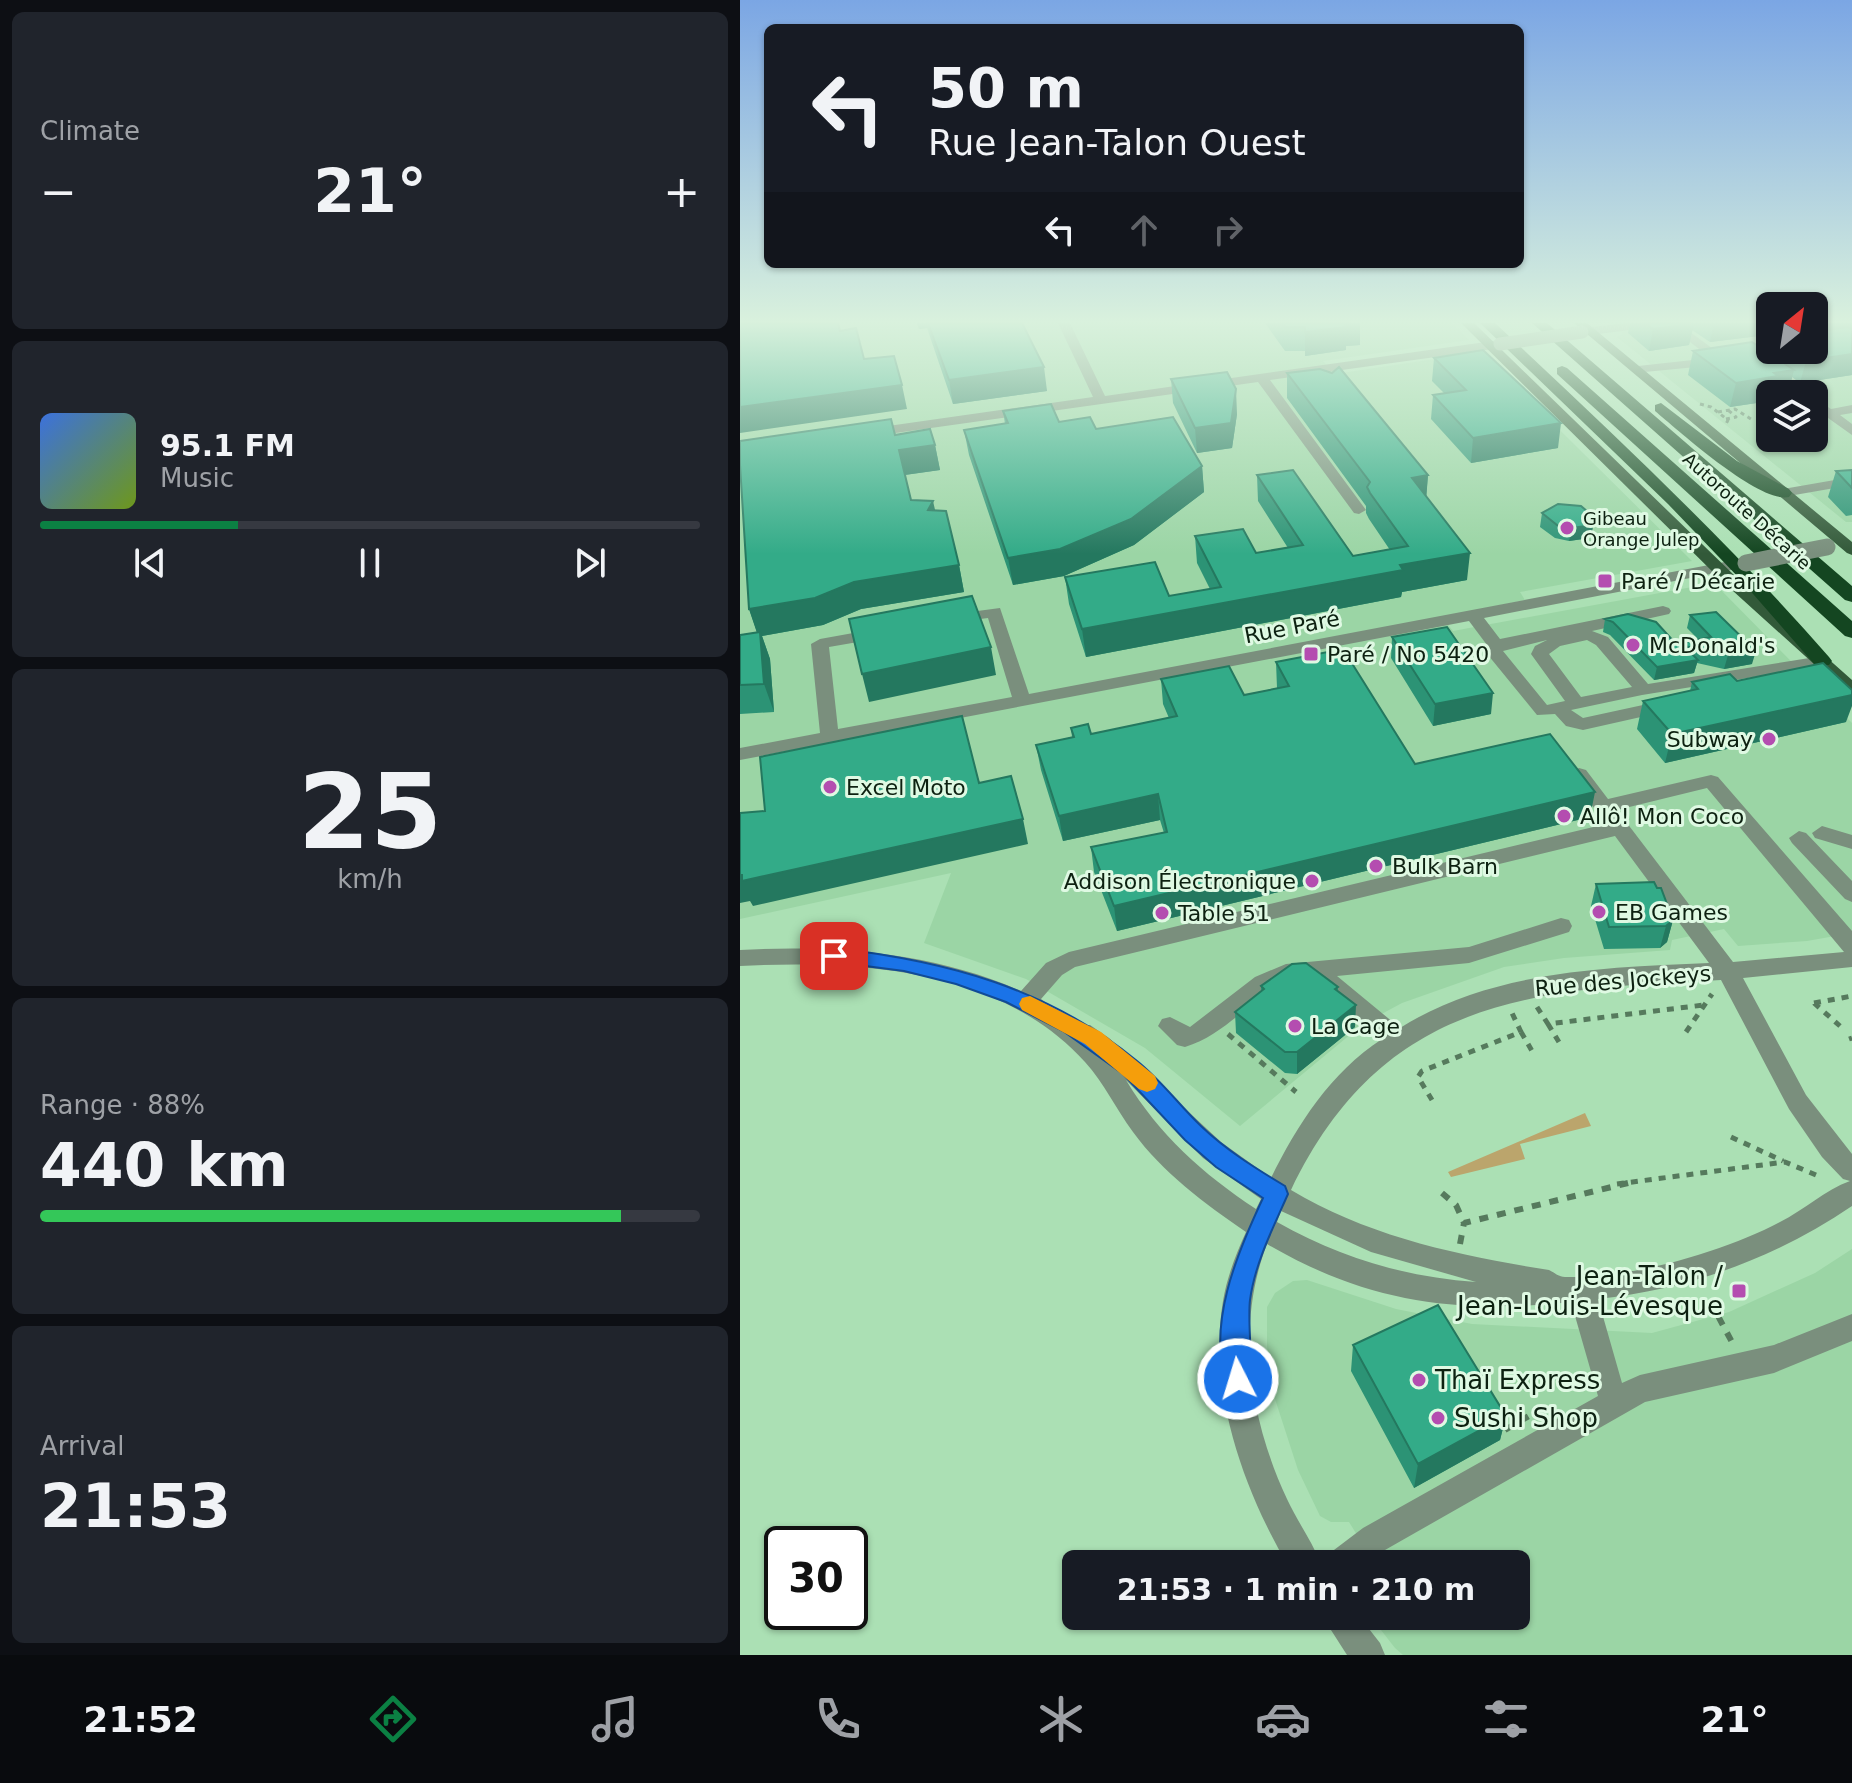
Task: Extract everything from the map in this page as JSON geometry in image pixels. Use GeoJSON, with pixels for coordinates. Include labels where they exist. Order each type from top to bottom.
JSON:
{"type":"FeatureCollection","features":[{"type":"Feature","properties":{"kind":"highway"},"geometry":{"type":"LineString","coordinates":[[1569,400],[1674,500],[1822,661]]}},
{"type":"Feature","properties":{"kind":"highway","name":"Autoroute Décarie"},"geometry":{"type":"LineString","coordinates":[[1595,400],[1852,632]]}},
{"type":"Feature","properties":{"kind":"highway","name":"Autoroute Décarie"},"geometry":{"type":"LineString","coordinates":[[1628,400],[1852,596]]}},
{"type":"Feature","properties":{"kind":"highway"},"geometry":{"type":"LineString","coordinates":[[1652,400],[1731,465],[1783,493]]}},
{"type":"Feature","properties":{"kind":"main road"},"geometry":{"type":"LineString","coordinates":[[1555,400],[1734,565]]}},
{"type":"Feature","properties":{"kind":"main road"},"geometry":{"type":"LineString","coordinates":[[1674,400],[1850,546]]}},
{"type":"Feature","properties":{"kind":"main road"},"geometry":{"type":"LineString","coordinates":[[1822,661],[1852,689]]}},
{"type":"Feature","properties":{"kind":"street"},"geometry":{"type":"LineString","coordinates":[[847,436],[1099,400]]}},
{"type":"Feature","properties":{"kind":"street"},"geometry":{"type":"LineString","coordinates":[[1278,400],[1359,510]]}},
{"type":"Feature","properties":{"kind":"street"},"geometry":{"type":"LineString","coordinates":[[1828,413],[1852,409]]}},
{"type":"Feature","properties":{"kind":"street"},"geometry":{"type":"LineString","coordinates":[[1828,413],[1852,431]]}},
{"type":"Feature","properties":{"kind":"street"},"geometry":{"type":"LineString","coordinates":[[1783,493],[1852,481]]}},
{"type":"Feature","properties":{"kind":"street","name":"Rue Paré"},"geometry":{"type":"LineString","coordinates":[[740,754],[1827,547],[1850,546]]}},
{"type":"Feature","properties":{"kind":"street"},"geometry":{"type":"LineString","coordinates":[[1496,645],[1663,611],[1637,584]]}},
{"type":"Feature","properties":{"kind":"street"},"geometry":{"type":"LineString","coordinates":[[936,623],[994,612],[1022,701]]}},
{"type":"Feature","properties":{"kind":"street"},"geometry":{"type":"LineString","coordinates":[[1473,615],[1496,645]]}},
{"type":"Feature","properties":{"kind":"street"},"geometry":{"type":"LineString","coordinates":[[830,737],[820,644],[892,630]]}},
{"type":"Feature","properties":{"kind":"street"},"geometry":{"type":"LineString","coordinates":[[1644,690],[1602,641],[1589,635],[1567,638],[1541,650],[1543,660],[1551,669],[1568,706],[1572,722],[1590,724],[1751,686],[1769,672]]}},
{"type":"Feature","properties":{"kind":"street"},"geometry":{"type":"LineString","coordinates":[[1496,645],[1494,651],[1543,711],[1644,690],[1822,661]]}},
{"type":"Feature","properties":{"kind":"street"},"geometry":{"type":"LineString","coordinates":[[1570,763],[1728,972],[1806,1119],[1829,1149],[1852,1171]]}},
{"type":"Feature","properties":{"kind":"street"},"geometry":{"type":"LineString","coordinates":[[1604,807],[1711,781],[1852,946]]}},
{"type":"Feature","properties":{"kind":"street"},"geometry":{"type":"LineString","coordinates":[[1025,1002],[1054,969],[1069,960],[1620,828]]}},
{"type":"Feature","properties":{"kind":"street"},"geometry":{"type":"LineString","coordinates":[[1822,833],[1852,842]]}},
{"type":"Feature","properties":{"kind":"street"},"geometry":{"type":"LineString","coordinates":[[1799,838],[1852,894]]}},
{"type":"Feature","properties":{"kind":"street"},"geometry":{"type":"LineString","coordinates":[[1170,1026],[1185,1038],[1198,1034],[1263,983],[1286,973],[1469,955],[1561,926]]}},
{"type":"Feature","properties":{"kind":"street"},"geometry":{"type":"LineString","coordinates":[[740,958],[834,956],[904,964],[958,976],[1025,1002],[1070,1025],[1114,1054],[1145,1080],[1209,1147],[1276,1194],[1325,1221],[1404,1252],[1495,1274],[1581,1288]]}},
{"type":"Feature","properties":{"kind":"street","name":"Rue des Jockeys"},"geometry":{"type":"LineString","coordinates":[[1297,1550],[1281,1523],[1261,1473],[1234,1356],[1238,1298],[1247,1262],[1307,1131],[1362,1067],[1399,1040],[1464,1008],[1543,986],[1596,979],[1765,971],[1852,959]]}},
{"type":"Feature","properties":{"kind":"street"},"geometry":{"type":"LineString","coordinates":[[1314,970],[1399,1040]]}},
{"type":"Feature","properties":{"kind":"street"},"geometry":{"type":"LineString","coordinates":[[1025,1002],[1085,1046],[1101,1063],[1146,1130],[1198,1182],[1262,1226],[1317,1256],[1422,1290],[1476,1296],[1655,1279],[1744,1253],[1793,1231],[1852,1192]]}},
{"type":"Feature","properties":{"kind":"street"},"geometry":{"type":"LineString","coordinates":[[1581,1288],[1602,1369],[1616,1402]]}},
{"type":"Feature","properties":{"kind":"street"},"geometry":{"type":"LineString","coordinates":[[1359,1550],[1640,1389],[1774,1359],[1852,1327]]}},
{"type":"Feature","properties":{"kind":"street"},"geometry":{"type":"LineString","coordinates":[[1349,1630],[1368,1655]]}},
{"type":"Feature","properties":{"kind":"path"},"geometry":{"type":"LineString","coordinates":[[1693,403],[1711,407],[1726,419],[1736,417],[1728,410]]}},
{"type":"Feature","properties":{"kind":"path"},"geometry":{"type":"LineString","coordinates":[[1717,412],[1737,410],[1751,419]]}},
{"type":"Feature","properties":{"kind":"path"},"geometry":{"type":"LineString","coordinates":[[1724,428],[1726,419]]}},
{"type":"Feature","properties":{"kind":"path"},"geometry":{"type":"LineString","coordinates":[[1686,1032],[1712,994]]}},
{"type":"Feature","properties":{"kind":"path"},"geometry":{"type":"LineString","coordinates":[[1840,1026],[1814,1003],[1852,996]]}},
{"type":"Feature","properties":{"kind":"path"},"geometry":{"type":"LineString","coordinates":[[1536,1005],[1562,1047]]}},
{"type":"Feature","properties":{"kind":"path"},"geometry":{"type":"LineString","coordinates":[[1548,1024],[1704,1005]]}},
{"type":"Feature","properties":{"kind":"path"},"geometry":{"type":"LineString","coordinates":[[1510,1011],[1535,1056]]}},
{"type":"Feature","properties":{"kind":"path"},"geometry":{"type":"LineString","coordinates":[[1213,1022],[1296,1092]]}},
{"type":"Feature","properties":{"kind":"path"},"geometry":{"type":"LineString","coordinates":[[1432,1100],[1418,1077],[1422,1071],[1521,1032]]}},
{"type":"Feature","properties":{"kind":"path"},"geometry":{"type":"LineString","coordinates":[[1731,1137],[1816,1175]]}},
{"type":"Feature","properties":{"kind":"path"},"geometry":{"type":"LineString","coordinates":[[1464,1223],[1618,1184],[1785,1162]]}},
{"type":"Feature","properties":{"kind":"path"},"geometry":{"type":"LineString","coordinates":[[1442,1193],[1456,1205],[1464,1223],[1460,1248]]}},
{"type":"Feature","properties":{"kind":"path"},"geometry":{"type":"LineString","coordinates":[[1710,1301],[1737,1351]]}},
{"type":"Feature","properties":{"kind":"path"},"geometry":{"type":"LineString","coordinates":[[1505,1430],[1539,1410]]}},
{"type":"Feature","properties":{"kind":"path"},"geometry":{"type":"LineString","coordinates":[[1497,1416],[1510,1438]]}},
{"type":"Feature","properties":{"kind":"shaded area"},"geometry":{"type":"Polygon","coordinates":[[[740,400],[1530,400],[1692,561],[1520,592],[1525,600],[1442,617],[1453,631],[1714,583],[1852,723],[1852,933],[1807,941],[1738,946],[1724,929],[1672,940],[1670,950],[1564,958],[1504,967],[1402,1003],[1363,1024],[1240,1126],[1145,1048],[1026,979],[924,943],[951,873],[740,919],[740,400]]]}},
{"type":"Feature","properties":{"kind":"shaded area"},"geometry":{"type":"Polygon","coordinates":[[[1695,400],[1756,400],[1756,449],[1695,400]]]}},
{"type":"Feature","properties":{"kind":"shaded area"},"geometry":{"type":"Polygon","coordinates":[[[1828,400],[1852,400],[1852,522],[1846,522],[1759,452],[1828,452],[1828,400]]]}},
{"type":"Feature","properties":{"kind":"shaded area"},"geometry":{"type":"Polygon","coordinates":[[[1585,1113],[1591,1126],[1520,1144],[1525,1159],[1451,1177],[1448,1172],[1585,1113]]]}},
{"type":"Feature","properties":{"kind":"shaded area"},"geometry":{"type":"Polygon","coordinates":[[[1852,1249],[1852,1655],[1403,1655],[1395,1648],[1381,1630],[1530,1630],[1530,1550],[1366,1550],[1349,1522],[1331,1522],[1320,1516],[1298,1470],[1275,1399],[1267,1346],[1267,1307],[1275,1293],[1293,1281],[1307,1280],[1396,1309],[1472,1324],[1652,1333],[1729,1312],[1815,1273],[1852,1249]]]}},
{"type":"Feature","properties":{"kind":"building"},"geometry":{"type":"Polygon","coordinates":[[[740,400],[790,400],[740,407],[740,400]]]}},
{"type":"Feature","properties":{"kind":"building"},"geometry":{"type":"Polygon","coordinates":[[[1181,400],[1234,400],[1231,423],[1195,428],[1181,400]]]}},
{"type":"Feature","properties":{"kind":"building"},"geometry":{"type":"Polygon","coordinates":[[[1308,400],[1366,400],[1428,475],[1412,478],[1470,553],[1400,565],[1403,570],[1082,629],[1065,577],[1155,562],[1169,596],[1221,587],[1195,536],[1243,529],[1256,553],[1303,545],[1257,475],[1293,470],[1353,556],[1408,546],[1370,493],[1367,487],[1370,482],[1308,400]]]}},
{"type":"Feature","properties":{"kind":"building"},"geometry":{"type":"Polygon","coordinates":[[[1438,400],[1537,400],[1561,423],[1473,438],[1438,400]]]}},
{"type":"Feature","properties":{"kind":"building"},"geometry":{"type":"Polygon","coordinates":[[[1051,404],[1059,422],[1090,417],[1096,429],[1173,417],[1202,466],[1131,519],[1060,549],[1008,558],[964,430],[1008,423],[1003,411],[1051,404]]]}},
{"type":"Feature","properties":{"kind":"building"},"geometry":{"type":"Polygon","coordinates":[[[891,419],[895,435],[930,429],[935,445],[899,450],[911,500],[933,501],[928,510],[946,511],[959,565],[854,582],[815,598],[749,609],[740,441],[891,419]]]}},
{"type":"Feature","properties":{"kind":"building"},"geometry":{"type":"Polygon","coordinates":[[[1852,470],[1852,488],[1836,471],[1852,470]]]}},
{"type":"Feature","properties":{"kind":"building"},"geometry":{"type":"Polygon","coordinates":[[[1558,504],[1581,506],[1595,518],[1586,526],[1572,528],[1557,525],[1542,513],[1558,504]]]}},
{"type":"Feature","properties":{"kind":"building"},"geometry":{"type":"Polygon","coordinates":[[[972,596],[991,647],[862,674],[849,619],[972,596]]]}},
{"type":"Feature","properties":{"kind":"building"},"geometry":{"type":"Polygon","coordinates":[[[1716,612],[1756,651],[1728,655],[1684,646],[1698,660],[1657,667],[1613,622],[1605,619],[1628,614],[1656,622],[1676,644],[1711,637],[1690,615],[1716,612]]]}},
{"type":"Feature","properties":{"kind":"building"},"geometry":{"type":"Polygon","coordinates":[[[1447,627],[1493,693],[1435,704],[1392,637],[1447,627]]]}},
{"type":"Feature","properties":{"kind":"building"},"geometry":{"type":"Polygon","coordinates":[[[760,632],[764,684],[740,685],[740,635],[760,632]]]}},
{"type":"Feature","properties":{"kind":"building"},"geometry":{"type":"Polygon","coordinates":[[[1343,649],[1415,764],[1550,734],[1595,792],[1114,906],[1091,847],[1167,832],[1158,794],[1059,816],[1036,745],[1074,737],[1071,728],[1088,724],[1091,734],[1177,716],[1161,679],[1229,666],[1244,695],[1289,686],[1276,662],[1343,649]]]}},
{"type":"Feature","properties":{"kind":"building"},"geometry":{"type":"Polygon","coordinates":[[[1823,663],[1852,690],[1852,695],[1672,734],[1643,701],[1698,689],[1692,682],[1730,674],[1737,681],[1823,663]]]}},
{"type":"Feature","properties":{"kind":"building"},"geometry":{"type":"Polygon","coordinates":[[[962,716],[979,783],[1011,776],[1023,819],[742,881],[740,813],[765,811],[760,757],[962,716]]]}},
{"type":"Feature","properties":{"kind":"building"},"geometry":{"type":"Polygon","coordinates":[[[1654,882],[1657,888],[1661,888],[1673,920],[1666,926],[1609,927],[1596,884],[1654,882]]]}},
{"type":"Feature","properties":{"kind":"building"},"geometry":{"type":"Polygon","coordinates":[[[1306,963],[1356,1005],[1297,1052],[1285,1052],[1235,1012],[1264,989],[1261,986],[1292,964],[1306,963]]]}},
{"type":"Feature","properties":{"kind":"building"},"geometry":{"type":"Polygon","coordinates":[[[1438,1305],[1506,1416],[1418,1464],[1353,1345],[1438,1305]]]}},
{"type":"Feature","properties":{"kind":"slow traffic"},"geometry":{"type":"LineString","coordinates":[[1030,1004],[1093,1038],[1147,1083]]}},
{"type":"Feature","properties":{"kind":"place","name":"Gibeau Orange Julep"},"geometry":{"type":"Point","coordinates":[1567,528]}},
{"type":"Feature","properties":{"kind":"place","name":"Paré / Décarie"},"geometry":{"type":"Point","coordinates":[1605,581]}},
{"type":"Feature","properties":{"kind":"place","name":"McDonald's"},"geometry":{"type":"Point","coordinates":[1633,645]}},
{"type":"Feature","properties":{"kind":"place","name":"Paré / No 5420"},"geometry":{"type":"Point","coordinates":[1311,654]}},
{"type":"Feature","properties":{"kind":"place","name":"Subway"},"geometry":{"type":"Point","coordinates":[1769,739]}},
{"type":"Feature","properties":{"kind":"place","name":"Excel Moto"},"geometry":{"type":"Point","coordinates":[830,787]}},
{"type":"Feature","properties":{"kind":"place","name":"Allô! Mon Coco"},"geometry":{"type":"Point","coordinates":[1564,816]}},
{"type":"Feature","properties":{"kind":"place","name":"Bulk Barn"},"geometry":{"type":"Point","coordinates":[1376,866]}},
{"type":"Feature","properties":{"kind":"place","name":"Addison Électronique"},"geometry":{"type":"Point","coordinates":[1312,881]}},
{"type":"Feature","properties":{"kind":"place","name":"EB Games"},"geometry":{"type":"Point","coordinates":[1599,912]}},
{"type":"Feature","properties":{"kind":"place","name":"Table 51"},"geometry":{"type":"Point","coordinates":[1162,913]}},
{"type":"Feature","properties":{"kind":"place","name":"La Cage"},"geometry":{"type":"Point","coordinates":[1295,1026]}},
{"type":"Feature","properties":{"kind":"place","name":"Jean-Talon / Jean-Louis-Lévesque"},"geometry":{"type":"Point","coordinates":[1739,1291]}},
{"type":"Feature","properties":{"kind":"place","name":"Thaï Express"},"geometry":{"type":"Point","coordinates":[1419,1380]}},
{"type":"Feature","properties":{"kind":"place","name":"Sushi Shop"},"geometry":{"type":"Point","coordinates":[1438,1418]}},
{"type":"Feature","properties":{"kind":"route"},"geometry":{"type":"LineString","coordinates":[[834,956],[904,964],[958,976],[1013,996],[1070,1025],[1093,1038],[1145,1080],[1209,1147],[1276,1194],[1241,1280],[1234,1333],[1238,1379]]}}]}
